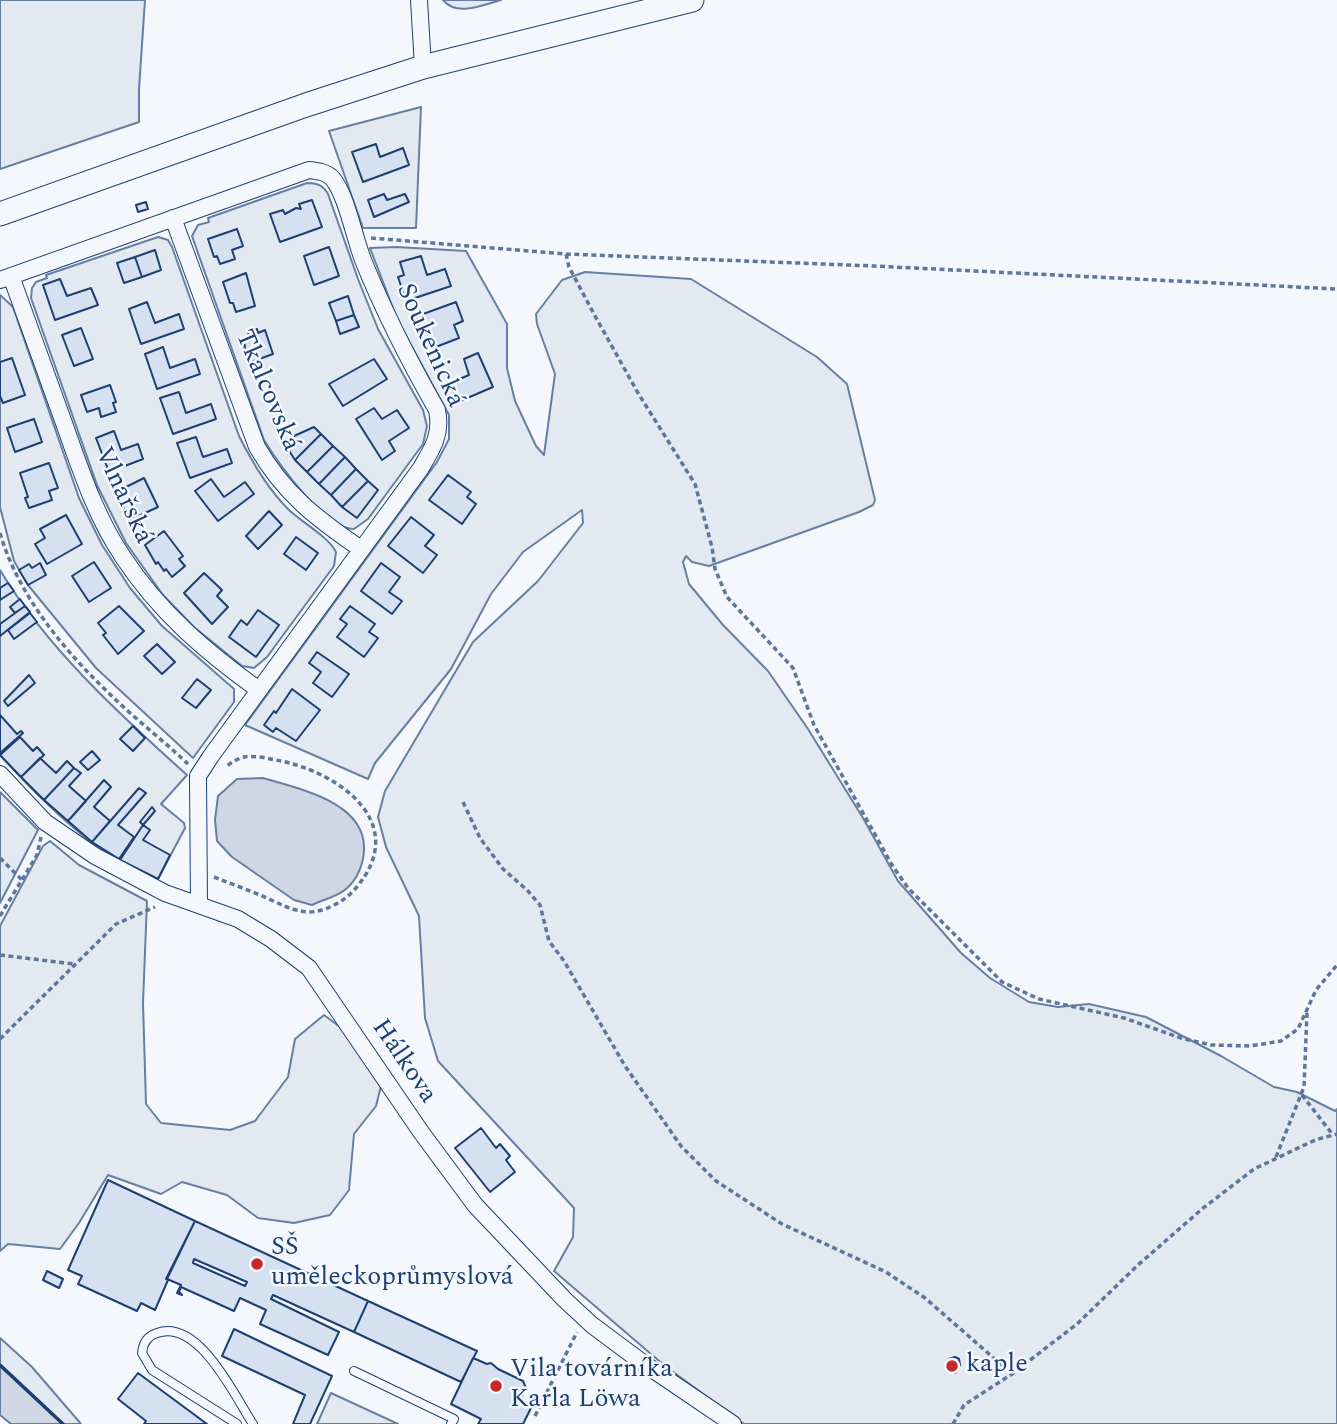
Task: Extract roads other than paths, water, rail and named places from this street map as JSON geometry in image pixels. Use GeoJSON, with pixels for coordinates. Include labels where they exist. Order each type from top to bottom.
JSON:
{"type":"FeatureCollection","features":[{"type":"Feature","properties":{"kind":"main road"},"geometry":{"type":"LineString","coordinates":[[0,214],[306,105],[423,67],[692,0]]}},
{"type":"Feature","properties":{"kind":"street"},"geometry":{"type":"LineString","coordinates":[[419,0],[423,67]]}},
{"type":"Feature","properties":{"kind":"street","name":"Soukenická"},"geometry":{"type":"LineString","coordinates":[[6,278],[309,170],[322,172],[331,176],[338,187],[390,324],[437,410],[440,423],[438,437],[421,468],[198,776],[199,904]]}},
{"type":"Feature","properties":{"kind":"street","name":"Tkalcovská"},"geometry":{"type":"LineString","coordinates":[[173,218],[257,447],[268,467],[296,500],[361,550]]}},
{"type":"Feature","properties":{"kind":"street","name":"Vlnařská"},"geometry":{"type":"LineString","coordinates":[[6,278],[87,488],[111,538],[164,611],[212,656],[259,690]]}},
{"type":"Feature","properties":{"kind":"street","name":"Hálkova"},"geometry":{"type":"LineString","coordinates":[[0,774],[46,822],[95,856],[137,880],[238,919],[271,939],[309,968],[421,1132],[475,1205],[584,1318],[643,1363],[733,1424]]}},
{"type":"Feature","properties":{"kind":"lane"},"geometry":{"type":"LineString","coordinates":[[237,1424],[152,1370],[142,1353],[146,1339],[163,1331],[185,1336],[197,1345],[227,1381],[253,1424]]}},
{"type":"Feature","properties":{"kind":"lane"},"geometry":{"type":"LineString","coordinates":[[354,1371],[454,1419],[452,1424]]}},
{"type":"Feature","properties":{"kind":"place","name":"SŠ uměleckoprůmyslová"},"geometry":{"type":"Point","coordinates":[257,1264]}},
{"type":"Feature","properties":{"kind":"place","name":"kaple"},"geometry":{"type":"Point","coordinates":[952,1366]}},
{"type":"Feature","properties":{"kind":"place","name":"Vila továrníka Karla Löwa"},"geometry":{"type":"Point","coordinates":[496,1386]}}]}
